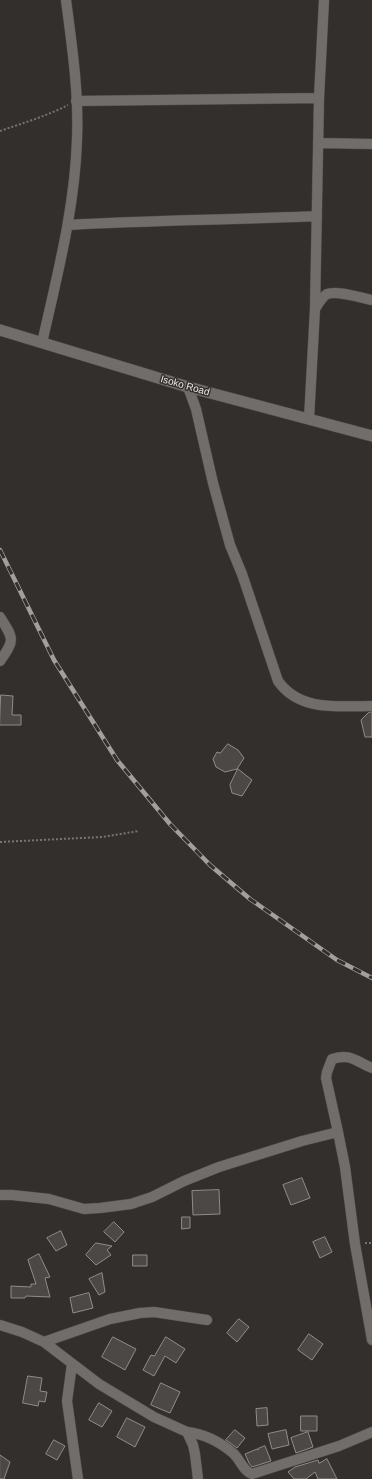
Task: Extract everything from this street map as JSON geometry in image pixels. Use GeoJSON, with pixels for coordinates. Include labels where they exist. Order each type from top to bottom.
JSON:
{"type":"FeatureCollection","features":[{"type":"Feature","properties":{"kind":"street"},"geometry":{"type":"LineString","coordinates":[[42,343],[68,225],[77,145],[76,72],[66,0]]}},
{"type":"Feature","properties":{"kind":"street"},"geometry":{"type":"LineString","coordinates":[[309,419],[315,309],[319,98],[324,0]]}},
{"type":"Feature","properties":{"kind":"street"},"geometry":{"type":"LineString","coordinates":[[76,101],[319,98]]}},
{"type":"Feature","properties":{"kind":"street"},"geometry":{"type":"LineString","coordinates":[[318,142],[372,144]]}},
{"type":"Feature","properties":{"kind":"street"},"geometry":{"type":"LineString","coordinates":[[68,225],[142,221],[317,216]]}},
{"type":"Feature","properties":{"kind":"street"},"geometry":{"type":"LineString","coordinates":[[315,309],[322,298],[330,293],[372,300]]}},
{"type":"Feature","properties":{"kind":"street","name":"Isoko Road"},"geometry":{"type":"LineString","coordinates":[[0,330],[188,387],[372,436]]}},
{"type":"Feature","properties":{"kind":"street"},"geometry":{"type":"LineString","coordinates":[[188,387],[196,409],[213,482],[230,545],[242,574],[278,681],[284,690],[308,704],[372,706]]}},
{"type":"Feature","properties":{"kind":"street"},"geometry":{"type":"LineString","coordinates":[[0,617],[9,632],[11,640],[10,647],[0,661]]}},
{"type":"Feature","properties":{"kind":"street"},"geometry":{"type":"LineString","coordinates":[[372,1068],[350,1057],[341,1057],[332,1059],[326,1078],[345,1167],[355,1244],[372,1340]]}},
{"type":"Feature","properties":{"kind":"street"},"geometry":{"type":"LineString","coordinates":[[0,1195],[50,1198],[84,1209],[131,1204],[152,1197],[184,1181],[219,1167],[302,1141],[338,1132]]}},
{"type":"Feature","properties":{"kind":"street"},"geometry":{"type":"LineString","coordinates":[[44,1342],[110,1319],[140,1312],[154,1312],[207,1320]]}},
{"type":"Feature","properties":{"kind":"street"},"geometry":{"type":"LineString","coordinates":[[0,1325],[22,1332],[44,1342],[99,1384],[154,1418],[187,1432],[202,1435],[224,1446],[234,1454],[248,1473],[252,1474],[333,1448],[372,1432]]}},
{"type":"Feature","properties":{"kind":"street"},"geometry":{"type":"LineString","coordinates":[[72,1364],[67,1401],[78,1479]]}},
{"type":"Feature","properties":{"kind":"street"},"geometry":{"type":"LineString","coordinates":[[187,1432],[196,1454],[198,1479]]}},
{"type":"Feature","properties":{"kind":"path"},"geometry":{"type":"LineString","coordinates":[[0,131],[46,116],[76,101]]}},
{"type":"Feature","properties":{"kind":"path"},"geometry":{"type":"LineString","coordinates":[[0,842],[102,837],[138,831]]}},
{"type":"Feature","properties":{"kind":"building"},"geometry":{"type":"Polygon","coordinates":[[[1,695],[13,696],[12,715],[21,715],[21,725],[0,725],[1,695]]]}},
{"type":"Feature","properties":{"kind":"building"},"geometry":{"type":"Polygon","coordinates":[[[372,712],[372,737],[365,737],[361,720],[368,713],[372,712]]]}},
{"type":"Feature","properties":{"kind":"building"},"geometry":{"type":"Polygon","coordinates":[[[228,744],[238,750],[244,758],[237,769],[225,772],[216,767],[213,759],[217,752],[220,753],[228,744]]]}},
{"type":"Feature","properties":{"kind":"building"},"geometry":{"type":"Polygon","coordinates":[[[238,769],[252,780],[242,796],[232,793],[230,785],[238,769]]]}},
{"type":"Feature","properties":{"kind":"building"},"geometry":{"type":"Polygon","coordinates":[[[302,1178],[310,1198],[291,1205],[283,1185],[302,1178]]]}},
{"type":"Feature","properties":{"kind":"building"},"geometry":{"type":"Polygon","coordinates":[[[219,1190],[220,1214],[193,1215],[192,1191],[219,1190]]]}},
{"type":"Feature","properties":{"kind":"building"},"geometry":{"type":"Polygon","coordinates":[[[182,1217],[190,1217],[190,1228],[182,1229],[182,1217]]]}},
{"type":"Feature","properties":{"kind":"building"},"geometry":{"type":"Polygon","coordinates":[[[114,1222],[124,1232],[115,1242],[104,1232],[114,1222]]]}},
{"type":"Feature","properties":{"kind":"building"},"geometry":{"type":"Polygon","coordinates":[[[61,1231],[67,1245],[56,1251],[47,1238],[61,1231]]]}},
{"type":"Feature","properties":{"kind":"building"},"geometry":{"type":"Polygon","coordinates":[[[325,1237],[332,1252],[320,1258],[313,1242],[325,1237]]]}},
{"type":"Feature","properties":{"kind":"building"},"geometry":{"type":"Polygon","coordinates":[[[96,1243],[112,1246],[107,1250],[111,1255],[96,1265],[86,1255],[96,1243]]]}},
{"type":"Feature","properties":{"kind":"building"},"geometry":{"type":"Polygon","coordinates":[[[39,1254],[50,1277],[45,1278],[50,1297],[26,1296],[25,1298],[11,1298],[11,1286],[31,1287],[31,1284],[36,1284],[28,1260],[39,1254]]]}},
{"type":"Feature","properties":{"kind":"building"},"geometry":{"type":"Polygon","coordinates":[[[133,1255],[147,1255],[147,1266],[133,1266],[133,1255]]]}},
{"type":"Feature","properties":{"kind":"building"},"geometry":{"type":"Polygon","coordinates":[[[102,1273],[105,1292],[99,1295],[89,1279],[102,1273]]]}},
{"type":"Feature","properties":{"kind":"building"},"geometry":{"type":"Polygon","coordinates":[[[89,1293],[93,1308],[73,1313],[70,1298],[89,1293]]]}},
{"type":"Feature","properties":{"kind":"building"},"geometry":{"type":"Polygon","coordinates":[[[239,1319],[249,1327],[237,1342],[227,1333],[239,1319]]]}},
{"type":"Feature","properties":{"kind":"building"},"geometry":{"type":"Polygon","coordinates":[[[309,1334],[323,1344],[312,1360],[298,1350],[309,1334]]]}},
{"type":"Feature","properties":{"kind":"building"},"geometry":{"type":"Polygon","coordinates":[[[113,1337],[136,1349],[125,1370],[102,1357],[113,1337]]]}},
{"type":"Feature","properties":{"kind":"building"},"geometry":{"type":"Polygon","coordinates":[[[166,1337],[185,1349],[176,1363],[165,1356],[154,1376],[143,1370],[151,1355],[154,1356],[166,1337]]]}},
{"type":"Feature","properties":{"kind":"building"},"geometry":{"type":"Polygon","coordinates":[[[28,1376],[42,1378],[40,1391],[47,1392],[45,1402],[39,1401],[38,1406],[23,1403],[28,1376]]]}},
{"type":"Feature","properties":{"kind":"building"},"geometry":{"type":"Polygon","coordinates":[[[161,1383],[180,1392],[170,1413],[151,1405],[161,1383]]]}},
{"type":"Feature","properties":{"kind":"building"},"geometry":{"type":"Polygon","coordinates":[[[99,1403],[112,1411],[102,1427],[89,1420],[99,1403]]]}},
{"type":"Feature","properties":{"kind":"building"},"geometry":{"type":"Polygon","coordinates":[[[267,1408],[268,1425],[257,1426],[256,1409],[267,1408]]]}},
{"type":"Feature","properties":{"kind":"building"},"geometry":{"type":"Polygon","coordinates":[[[301,1416],[317,1416],[317,1431],[301,1431],[301,1416]]]}},
{"type":"Feature","properties":{"kind":"building"},"geometry":{"type":"Polygon","coordinates":[[[127,1418],[145,1427],[135,1447],[117,1437],[127,1418]]]}},
{"type":"Feature","properties":{"kind":"building"},"geometry":{"type":"Polygon","coordinates":[[[235,1430],[245,1438],[237,1448],[226,1440],[235,1430]]]}},
{"type":"Feature","properties":{"kind":"building"},"geometry":{"type":"Polygon","coordinates":[[[286,1430],[289,1445],[272,1449],[268,1434],[286,1430]]]}},
{"type":"Feature","properties":{"kind":"building"},"geometry":{"type":"Polygon","coordinates":[[[308,1432],[313,1447],[296,1453],[291,1438],[308,1432]]]}},
{"type":"Feature","properties":{"kind":"building"},"geometry":{"type":"Polygon","coordinates":[[[54,1440],[65,1446],[57,1460],[46,1454],[54,1440]]]}},
{"type":"Feature","properties":{"kind":"building"},"geometry":{"type":"Polygon","coordinates":[[[265,1446],[271,1461],[252,1467],[245,1454],[265,1446]]]}},
{"type":"Feature","properties":{"kind":"building"},"geometry":{"type":"Polygon","coordinates":[[[0,1455],[10,1462],[4,1479],[0,1479],[0,1455]]]}},
{"type":"Feature","properties":{"kind":"building"},"geometry":{"type":"Polygon","coordinates":[[[327,1459],[337,1479],[318,1479],[315,1472],[306,1479],[294,1479],[288,1472],[295,1467],[318,1460],[319,1463],[327,1459]]]}},
{"type":"Feature","properties":{"kind":"railway"},"geometry":{"type":"LineString","coordinates":[[0,550],[54,660],[117,760],[170,824],[210,865],[250,899],[337,960],[372,978]]}}]}
